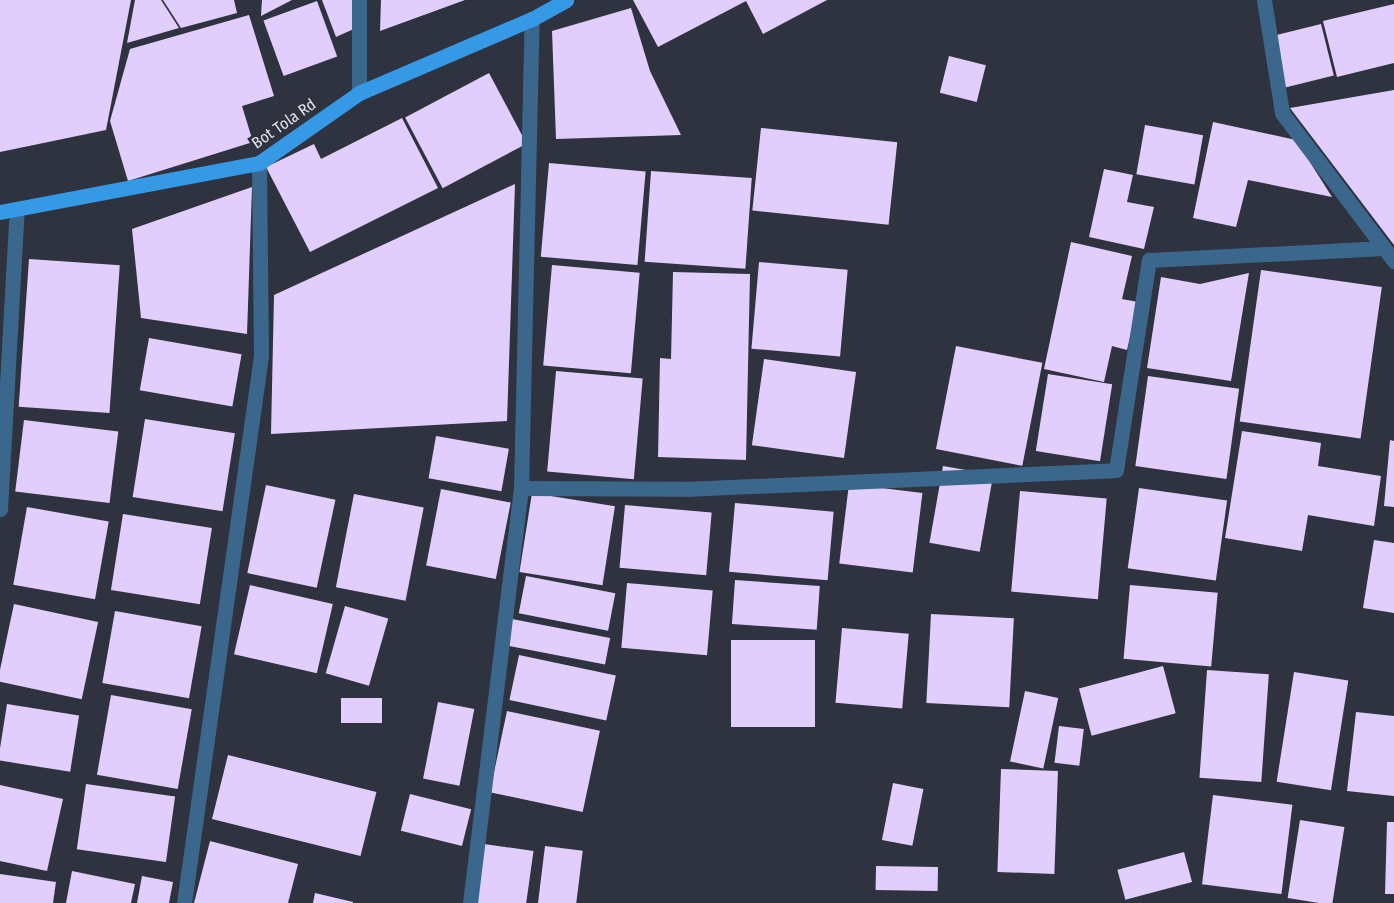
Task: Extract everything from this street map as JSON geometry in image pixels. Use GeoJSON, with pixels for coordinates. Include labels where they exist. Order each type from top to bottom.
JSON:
{"type":"FeatureCollection","features":[{"type":"Feature","properties":{"kind":"main road","name":"Bot Tola Rd"},"geometry":{"type":"LineString","coordinates":[[0,212],[259,164],[359,93],[532,19],[566,0]]}},
{"type":"Feature","properties":{"kind":"street"},"geometry":{"type":"LineString","coordinates":[[359,0],[359,93]]}},
{"type":"Feature","properties":{"kind":"street"},"geometry":{"type":"LineString","coordinates":[[1264,0],[1282,113],[1389,255]]}},
{"type":"Feature","properties":{"kind":"street"},"geometry":{"type":"LineString","coordinates":[[470,903],[522,488],[532,19]]}},
{"type":"Feature","properties":{"kind":"street"},"geometry":{"type":"LineString","coordinates":[[184,903],[261,356],[259,164]]}},
{"type":"Feature","properties":{"kind":"street"},"geometry":{"type":"LineString","coordinates":[[0,509],[16,209]]}},
{"type":"Feature","properties":{"kind":"street"},"geometry":{"type":"LineString","coordinates":[[522,488],[685,489],[1116,470],[1149,260],[1389,255]]}},
{"type":"Feature","properties":{"kind":"building"},"geometry":{"type":"Polygon","coordinates":[[[0,0],[131,0],[106,130],[0,152],[0,0]]]}},
{"type":"Feature","properties":{"kind":"building"},"geometry":{"type":"Polygon","coordinates":[[[135,0],[161,0],[179,28],[127,43],[135,0]]]}},
{"type":"Feature","properties":{"kind":"building"},"geometry":{"type":"Polygon","coordinates":[[[163,0],[234,0],[237,13],[181,28],[163,0]]]}},
{"type":"Feature","properties":{"kind":"building"},"geometry":{"type":"Polygon","coordinates":[[[262,0],[292,0],[261,16],[262,0]]]}},
{"type":"Feature","properties":{"kind":"building"},"geometry":{"type":"Polygon","coordinates":[[[322,0],[354,0],[356,28],[336,37],[322,0]]]}},
{"type":"Feature","properties":{"kind":"building"},"geometry":{"type":"Polygon","coordinates":[[[381,0],[465,0],[380,31],[381,0]]]}},
{"type":"Feature","properties":{"kind":"building"},"geometry":{"type":"Polygon","coordinates":[[[633,0],[827,0],[763,34],[746,1],[658,47],[633,0]]]}},
{"type":"Feature","properties":{"kind":"building"},"geometry":{"type":"Polygon","coordinates":[[[317,1],[337,56],[284,76],[263,20],[317,1]]]}},
{"type":"Feature","properties":{"kind":"building"},"geometry":{"type":"Polygon","coordinates":[[[1394,4],[1394,63],[1337,77],[1323,21],[1394,4]]]}},
{"type":"Feature","properties":{"kind":"building"},"geometry":{"type":"Polygon","coordinates":[[[631,8],[650,71],[681,135],[556,139],[552,31],[631,8]]]}},
{"type":"Feature","properties":{"kind":"building"},"geometry":{"type":"Polygon","coordinates":[[[249,15],[274,96],[242,106],[253,142],[128,181],[110,121],[130,49],[249,15]]]}},
{"type":"Feature","properties":{"kind":"building"},"geometry":{"type":"Polygon","coordinates":[[[1321,24],[1334,75],[1285,88],[1272,36],[1321,24]]]}},
{"type":"Feature","properties":{"kind":"building"},"geometry":{"type":"Polygon","coordinates":[[[949,56],[986,65],[977,102],[940,93],[949,56]]]}},
{"type":"Feature","properties":{"kind":"building"},"geometry":{"type":"Polygon","coordinates":[[[489,73],[527,144],[443,188],[405,118],[489,73]]]}},
{"type":"Feature","properties":{"kind":"building"},"geometry":{"type":"Polygon","coordinates":[[[1394,90],[1394,245],[1290,108],[1394,90]]]}},
{"type":"Feature","properties":{"kind":"building"},"geometry":{"type":"Polygon","coordinates":[[[402,118],[438,188],[310,252],[266,167],[314,144],[321,159],[402,118]]]}},
{"type":"Feature","properties":{"kind":"building"},"geometry":{"type":"Polygon","coordinates":[[[1213,122],[1296,140],[1332,197],[1248,180],[1236,227],[1193,218],[1213,122]]]}},
{"type":"Feature","properties":{"kind":"building"},"geometry":{"type":"Polygon","coordinates":[[[1145,125],[1203,135],[1194,184],[1136,174],[1145,125]]]}},
{"type":"Feature","properties":{"kind":"building"},"geometry":{"type":"Polygon","coordinates":[[[761,128],[897,142],[889,225],[752,211],[761,128]]]}},
{"type":"Feature","properties":{"kind":"building"},"geometry":{"type":"Polygon","coordinates":[[[549,163],[646,171],[637,265],[541,257],[549,163]]]}},
{"type":"Feature","properties":{"kind":"building"},"geometry":{"type":"Polygon","coordinates":[[[1104,169],[1133,175],[1127,202],[1154,207],[1144,249],[1089,237],[1104,169]]]}},
{"type":"Feature","properties":{"kind":"building"},"geometry":{"type":"Polygon","coordinates":[[[651,171],[752,178],[745,269],[645,262],[651,171]]]}},
{"type":"Feature","properties":{"kind":"building"},"geometry":{"type":"Polygon","coordinates":[[[515,184],[507,421],[271,434],[274,295],[515,184]]]}},
{"type":"Feature","properties":{"kind":"building"},"geometry":{"type":"Polygon","coordinates":[[[252,187],[247,334],[141,318],[132,229],[252,187]]]}},
{"type":"Feature","properties":{"kind":"building"},"geometry":{"type":"Polygon","coordinates":[[[1071,242],[1132,256],[1122,299],[1138,302],[1127,350],[1112,346],[1104,382],[1044,369],[1071,242]]]}},
{"type":"Feature","properties":{"kind":"building"},"geometry":{"type":"Polygon","coordinates":[[[29,259],[120,265],[109,413],[19,407],[29,259]]]}},
{"type":"Feature","properties":{"kind":"building"},"geometry":{"type":"Polygon","coordinates":[[[759,262],[848,270],[840,356],[751,349],[759,262]]]}},
{"type":"Feature","properties":{"kind":"building"},"geometry":{"type":"Polygon","coordinates":[[[552,265],[640,273],[631,373],[543,366],[552,265]]]}},
{"type":"Feature","properties":{"kind":"building"},"geometry":{"type":"Polygon","coordinates":[[[1261,270],[1382,287],[1361,438],[1240,422],[1261,270]]]}},
{"type":"Feature","properties":{"kind":"building"},"geometry":{"type":"Polygon","coordinates":[[[673,272],[750,274],[746,460],[658,457],[660,358],[671,359],[673,272]]]}},
{"type":"Feature","properties":{"kind":"building"},"geometry":{"type":"Polygon","coordinates":[[[1249,273],[1231,381],[1147,368],[1161,277],[1200,284],[1249,273]]]}},
{"type":"Feature","properties":{"kind":"building"},"geometry":{"type":"Polygon","coordinates":[[[149,338],[242,354],[232,407],[140,390],[149,338]]]}},
{"type":"Feature","properties":{"kind":"building"},"geometry":{"type":"Polygon","coordinates":[[[956,346],[1042,363],[1022,466],[936,449],[956,346]]]}},
{"type":"Feature","properties":{"kind":"building"},"geometry":{"type":"Polygon","coordinates":[[[764,359],[856,372],[844,458],[752,445],[764,359]]]}},
{"type":"Feature","properties":{"kind":"building"},"geometry":{"type":"Polygon","coordinates":[[[556,371],[643,379],[634,479],[547,472],[556,371]]]}},
{"type":"Feature","properties":{"kind":"building"},"geometry":{"type":"Polygon","coordinates":[[[1048,374],[1112,384],[1100,461],[1036,451],[1048,374]]]}},
{"type":"Feature","properties":{"kind":"building"},"geometry":{"type":"Polygon","coordinates":[[[1148,376],[1239,389],[1226,479],[1135,466],[1148,376]]]}},
{"type":"Feature","properties":{"kind":"building"},"geometry":{"type":"Polygon","coordinates":[[[145,419],[235,433],[223,511],[133,497],[145,419]]]}},
{"type":"Feature","properties":{"kind":"building"},"geometry":{"type":"Polygon","coordinates":[[[24,420],[118,432],[110,503],[15,491],[24,420]]]}},
{"type":"Feature","properties":{"kind":"building"},"geometry":{"type":"Polygon","coordinates":[[[1242,431],[1321,443],[1318,466],[1381,476],[1374,526],[1308,515],[1302,551],[1225,538],[1242,431]]]}},
{"type":"Feature","properties":{"kind":"building"},"geometry":{"type":"Polygon","coordinates":[[[436,436],[509,449],[501,491],[429,478],[436,436]]]}},
{"type":"Feature","properties":{"kind":"building"},"geometry":{"type":"Polygon","coordinates":[[[1390,440],[1394,441],[1394,507],[1384,506],[1390,440]]]}},
{"type":"Feature","properties":{"kind":"building"},"geometry":{"type":"Polygon","coordinates":[[[943,466],[993,475],[980,552],[929,543],[943,466]]]}},
{"type":"Feature","properties":{"kind":"building"},"geometry":{"type":"Polygon","coordinates":[[[849,484],[922,493],[913,572],[839,563],[849,484]]]}},
{"type":"Feature","properties":{"kind":"building"},"geometry":{"type":"Polygon","coordinates":[[[266,485],[335,500],[317,588],[247,573],[266,485]]]}},
{"type":"Feature","properties":{"kind":"building"},"geometry":{"type":"Polygon","coordinates":[[[1139,488],[1227,500],[1216,581],[1128,568],[1139,488]]]}},
{"type":"Feature","properties":{"kind":"building"},"geometry":{"type":"Polygon","coordinates":[[[441,489],[511,503],[496,579],[426,566],[441,489]]]}},
{"type":"Feature","properties":{"kind":"building"},"geometry":{"type":"Polygon","coordinates":[[[1020,491],[1107,499],[1098,599],[1011,592],[1020,491]]]}},
{"type":"Feature","properties":{"kind":"building"},"geometry":{"type":"Polygon","coordinates":[[[532,493],[615,506],[602,585],[519,572],[532,493]]]}},
{"type":"Feature","properties":{"kind":"building"},"geometry":{"type":"Polygon","coordinates":[[[354,494],[424,508],[406,601],[336,587],[354,494]]]}},
{"type":"Feature","properties":{"kind":"building"},"geometry":{"type":"Polygon","coordinates":[[[735,503],[834,512],[828,580],[729,572],[735,503]]]}},
{"type":"Feature","properties":{"kind":"building"},"geometry":{"type":"Polygon","coordinates":[[[625,505],[712,513],[706,575],[620,568],[625,505]]]}},
{"type":"Feature","properties":{"kind":"building"},"geometry":{"type":"Polygon","coordinates":[[[27,507],[109,521],[95,599],[13,585],[27,507]]]}},
{"type":"Feature","properties":{"kind":"building"},"geometry":{"type":"Polygon","coordinates":[[[123,514],[212,528],[200,604],[111,590],[123,514]]]}},
{"type":"Feature","properties":{"kind":"building"},"geometry":{"type":"Polygon","coordinates":[[[1374,540],[1394,543],[1394,613],[1363,608],[1374,540]]]}},
{"type":"Feature","properties":{"kind":"building"},"geometry":{"type":"Polygon","coordinates":[[[526,576],[615,593],[608,631],[519,613],[526,576]]]}},
{"type":"Feature","properties":{"kind":"building"},"geometry":{"type":"Polygon","coordinates":[[[735,580],[820,586],[817,630],[732,624],[735,580]]]}},
{"type":"Feature","properties":{"kind":"building"},"geometry":{"type":"Polygon","coordinates":[[[627,583],[713,590],[707,655],[621,648],[627,583]]]}},
{"type":"Feature","properties":{"kind":"building"},"geometry":{"type":"Polygon","coordinates":[[[250,585],[333,604],[317,673],[234,654],[250,585]]]}},
{"type":"Feature","properties":{"kind":"building"},"geometry":{"type":"Polygon","coordinates":[[[1130,585],[1218,593],[1211,666],[1124,659],[1130,585]]]}},
{"type":"Feature","properties":{"kind":"building"},"geometry":{"type":"Polygon","coordinates":[[[14,604],[98,622],[82,699],[0,682],[0,670],[14,604]]]}},
{"type":"Feature","properties":{"kind":"building"},"geometry":{"type":"Polygon","coordinates":[[[345,606],[388,618],[369,686],[326,673],[345,606]]]}},
{"type":"Feature","properties":{"kind":"building"},"geometry":{"type":"Polygon","coordinates":[[[115,611],[202,626],[189,698],[102,683],[115,611]]]}},
{"type":"Feature","properties":{"kind":"building"},"geometry":{"type":"Polygon","coordinates":[[[931,614],[1014,618],[1009,707],[926,703],[931,614]]]}},
{"type":"Feature","properties":{"kind":"building"},"geometry":{"type":"Polygon","coordinates":[[[512,619],[610,638],[605,665],[507,646],[512,619]]]}},
{"type":"Feature","properties":{"kind":"building"},"geometry":{"type":"Polygon","coordinates":[[[842,628],[909,634],[902,709],[835,703],[842,628]]]}},
{"type":"Feature","properties":{"kind":"building"},"geometry":{"type":"Polygon","coordinates":[[[731,640],[815,640],[815,727],[731,727],[731,640]]]}},
{"type":"Feature","properties":{"kind":"building"},"geometry":{"type":"Polygon","coordinates":[[[519,655],[616,676],[606,721],[509,700],[519,655]]]}},
{"type":"Feature","properties":{"kind":"building"},"geometry":{"type":"Polygon","coordinates":[[[1163,666],[1176,713],[1092,736],[1079,689],[1163,666]]]}},
{"type":"Feature","properties":{"kind":"building"},"geometry":{"type":"Polygon","coordinates":[[[1207,670],[1269,674],[1261,782],[1199,778],[1207,670]]]}},
{"type":"Feature","properties":{"kind":"building"},"geometry":{"type":"Polygon","coordinates":[[[1294,672],[1348,681],[1331,790],[1277,782],[1294,672]]]}},
{"type":"Feature","properties":{"kind":"building"},"geometry":{"type":"Polygon","coordinates":[[[1025,691],[1058,698],[1043,768],[1010,761],[1025,691]]]}},
{"type":"Feature","properties":{"kind":"building"},"geometry":{"type":"Polygon","coordinates":[[[111,695],[192,709],[178,789],[97,775],[111,695]]]}},
{"type":"Feature","properties":{"kind":"building"},"geometry":{"type":"Polygon","coordinates":[[[341,698],[382,698],[382,723],[341,723],[341,698]]]}},
{"type":"Feature","properties":{"kind":"building"},"geometry":{"type":"Polygon","coordinates":[[[438,702],[474,709],[459,786],[423,779],[438,702]]]}},
{"type":"Feature","properties":{"kind":"building"},"geometry":{"type":"Polygon","coordinates":[[[7,704],[79,715],[70,772],[0,761],[7,704]]]}},
{"type":"Feature","properties":{"kind":"building"},"geometry":{"type":"Polygon","coordinates":[[[507,711],[600,731],[583,812],[490,792],[507,711]]]}},
{"type":"Feature","properties":{"kind":"building"},"geometry":{"type":"Polygon","coordinates":[[[1356,712],[1394,716],[1394,796],[1347,791],[1356,712]]]}},
{"type":"Feature","properties":{"kind":"building"},"geometry":{"type":"Polygon","coordinates":[[[1059,726],[1084,729],[1079,766],[1054,763],[1059,726]]]}},
{"type":"Feature","properties":{"kind":"building"},"geometry":{"type":"Polygon","coordinates":[[[228,755],[376,792],[360,856],[212,819],[228,755]]]}},
{"type":"Feature","properties":{"kind":"building"},"geometry":{"type":"Polygon","coordinates":[[[1001,769],[1058,771],[1054,874],[997,872],[1001,769]]]}},
{"type":"Feature","properties":{"kind":"building"},"geometry":{"type":"Polygon","coordinates":[[[893,783],[923,789],[912,846],[882,840],[893,783]]]}},
{"type":"Feature","properties":{"kind":"building"},"geometry":{"type":"Polygon","coordinates":[[[86,784],[175,797],[166,862],[77,849],[86,784]]]}},
{"type":"Feature","properties":{"kind":"building"},"geometry":{"type":"Polygon","coordinates":[[[0,785],[63,799],[47,871],[0,861],[0,785]]]}},
{"type":"Feature","properties":{"kind":"building"},"geometry":{"type":"Polygon","coordinates":[[[410,794],[471,809],[462,846],[401,831],[410,794]]]}},
{"type":"Feature","properties":{"kind":"building"},"geometry":{"type":"Polygon","coordinates":[[[1213,795],[1292,805],[1281,894],[1202,884],[1213,795]]]}},
{"type":"Feature","properties":{"kind":"building"},"geometry":{"type":"Polygon","coordinates":[[[1300,820],[1344,827],[1332,903],[1288,898],[1300,820]]]}},
{"type":"Feature","properties":{"kind":"building"},"geometry":{"type":"Polygon","coordinates":[[[1387,822],[1394,822],[1394,894],[1385,894],[1387,822]]]}},
{"type":"Feature","properties":{"kind":"building"},"geometry":{"type":"Polygon","coordinates":[[[210,841],[298,864],[288,903],[194,903],[210,841]]]}},
{"type":"Feature","properties":{"kind":"building"},"geometry":{"type":"Polygon","coordinates":[[[484,844],[534,851],[526,903],[476,903],[484,844]]]}},
{"type":"Feature","properties":{"kind":"building"},"geometry":{"type":"Polygon","coordinates":[[[545,846],[583,851],[576,903],[538,903],[545,846]]]}},
{"type":"Feature","properties":{"kind":"building"},"geometry":{"type":"Polygon","coordinates":[[[1184,852],[1192,882],[1125,900],[1117,870],[1184,852]]]}},
{"type":"Feature","properties":{"kind":"building"},"geometry":{"type":"Polygon","coordinates":[[[876,866],[938,867],[938,891],[876,890],[876,866]]]}},
{"type":"Feature","properties":{"kind":"building"},"geometry":{"type":"Polygon","coordinates":[[[72,871],[135,884],[131,903],[66,903],[72,871]]]}},
{"type":"Feature","properties":{"kind":"building"},"geometry":{"type":"Polygon","coordinates":[[[0,874],[56,882],[53,903],[0,903],[0,874]]]}},
{"type":"Feature","properties":{"kind":"building"},"geometry":{"type":"Polygon","coordinates":[[[142,876],[173,882],[169,903],[137,903],[142,876]]]}},
{"type":"Feature","properties":{"kind":"building"},"geometry":{"type":"Polygon","coordinates":[[[315,893],[353,902],[353,903],[313,903],[315,893]]]}}]}
